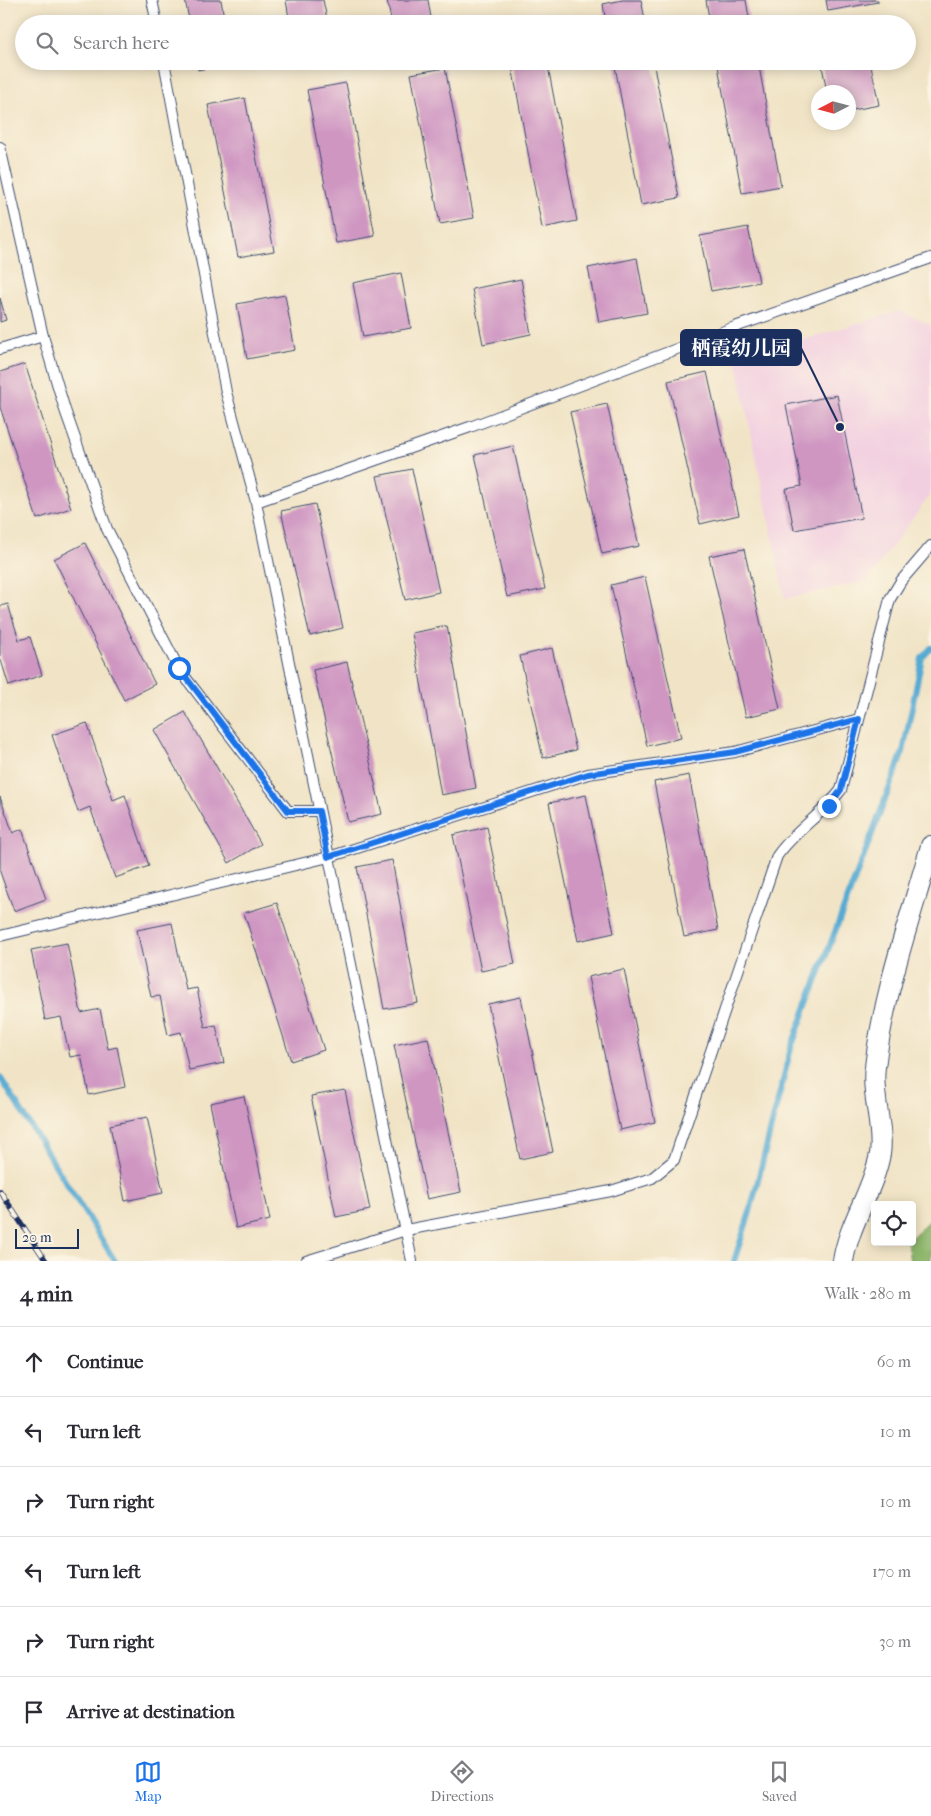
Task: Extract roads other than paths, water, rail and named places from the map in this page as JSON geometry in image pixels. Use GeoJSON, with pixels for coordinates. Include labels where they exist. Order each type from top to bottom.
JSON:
{"type":"FeatureCollection","features":[{"type":"Feature","properties":{"kind":"street"},"geometry":{"type":"LineString","coordinates":[[843,1261],[851,1231],[874,1178],[880,1151],[874,1069],[883,1012],[931,846]]}},
{"type":"Feature","properties":{"kind":"lane"},"geometry":{"type":"LineString","coordinates":[[152,0],[155,15]]}},
{"type":"Feature","properties":{"kind":"lane"},"geometry":{"type":"LineString","coordinates":[[166,70],[226,392],[256,502],[412,1261]]}},
{"type":"Feature","properties":{"kind":"lane"},"geometry":{"type":"LineString","coordinates":[[0,147],[43,336],[65,410],[107,529],[179,668],[288,811],[319,811]]}},
{"type":"Feature","properties":{"kind":"lane"},"geometry":{"type":"LineString","coordinates":[[256,502],[470,426],[735,327],[931,258]]}},
{"type":"Feature","properties":{"kind":"lane"},"geometry":{"type":"LineString","coordinates":[[0,349],[43,336]]}},
{"type":"Feature","properties":{"kind":"lane"},"geometry":{"type":"LineString","coordinates":[[306,1261],[406,1230],[611,1192],[652,1178],[674,1160],[777,856],[788,840],[829,806],[841,790],[890,599],[901,581],[931,546]]}},
{"type":"Feature","properties":{"kind":"lane"},"geometry":{"type":"LineString","coordinates":[[0,936],[328,857],[588,774],[735,752],[859,719]]}},
{"type":"Feature","properties":{"kind":"waterway"},"geometry":{"type":"LineString","coordinates":[[734,1261],[750,1212],[791,1048],[903,752],[922,658],[931,648]]}},
{"type":"Feature","properties":{"kind":"waterway"},"geometry":{"type":"LineString","coordinates":[[0,1077],[115,1261]]}},
{"type":"Feature","properties":{"kind":"railway"},"geometry":{"type":"LineString","coordinates":[[0,1191],[46,1261]]}},
{"type":"Feature","properties":{"kind":"place","name":"栖霞幼儿园"},"geometry":{"type":"Point","coordinates":[840,427]}}]}
